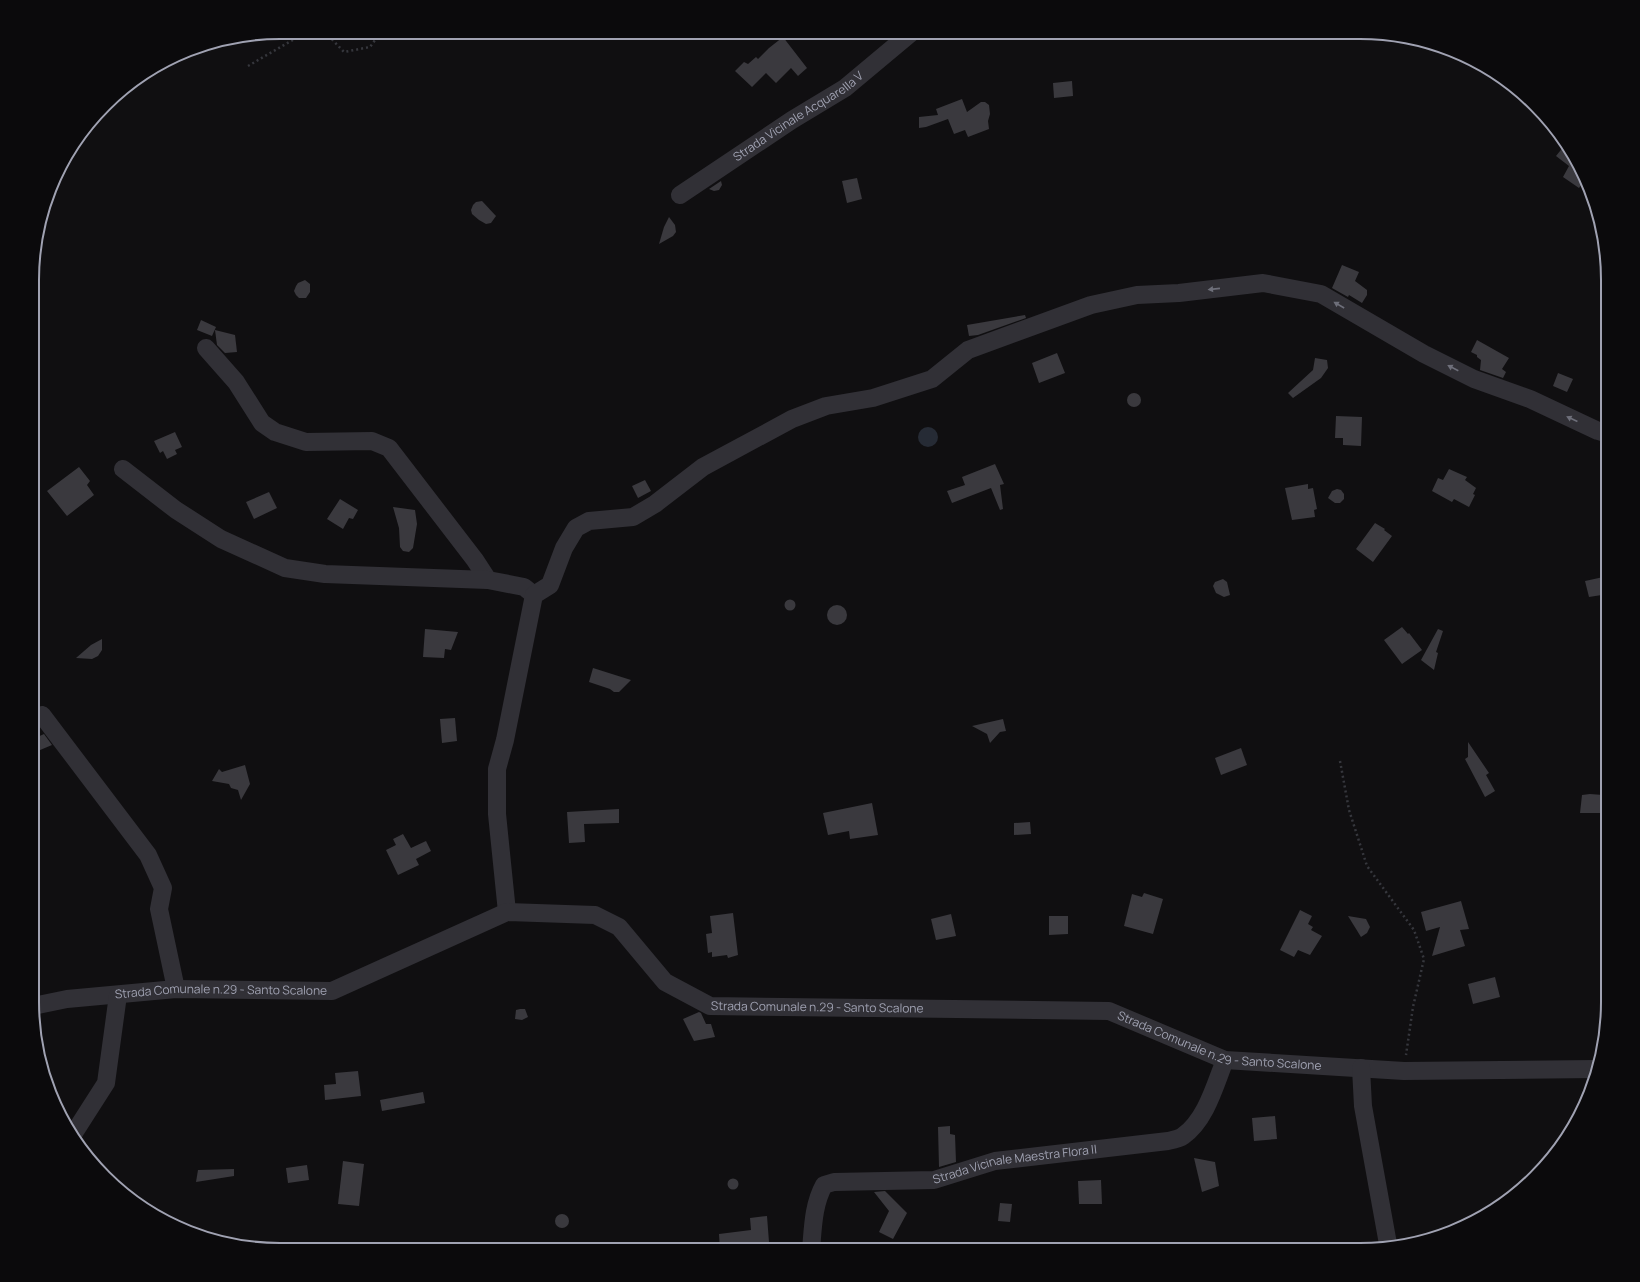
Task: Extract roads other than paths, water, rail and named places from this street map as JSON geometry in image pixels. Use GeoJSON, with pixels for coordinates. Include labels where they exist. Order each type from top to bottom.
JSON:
{"type":"FeatureCollection","features":[{"type":"Feature","properties":{"kind":"street","name":"Strada Vicinale Acquarella V"},"geometry":{"type":"LineString","coordinates":[[680,195],[792,120],[845,88],[904,39]]}},
{"type":"Feature","properties":{"kind":"street"},"geometry":{"type":"LineString","coordinates":[[507,912],[497,814],[497,769],[505,740],[534,595],[550,585],[564,548],[576,528],[588,520],[633,517],[655,504],[703,467],[792,419],[826,406],[873,398],[932,379],[968,350],[1091,305],[1137,295],[1194,291],[1264,283],[1321,294],[1424,354],[1474,379],[1530,399],[1601,432]]}},
{"type":"Feature","properties":{"kind":"street"},"geometry":{"type":"LineString","coordinates":[[206,348],[236,382],[262,423],[275,432],[306,442],[372,441],[389,448],[475,560],[488,580]]}},
{"type":"Feature","properties":{"kind":"street"},"geometry":{"type":"LineString","coordinates":[[123,469],[176,510],[221,539],[285,568],[325,574],[488,580],[524,587],[534,595]]}},
{"type":"Feature","properties":{"kind":"street"},"geometry":{"type":"LineString","coordinates":[[42,715],[148,856],[163,888],[159,909],[176,989]]}},
{"type":"Feature","properties":{"kind":"street","name":"Strada Comunale n.29 - Santo Scalone"},"geometry":{"type":"LineString","coordinates":[[39,1005],[67,999],[176,989],[332,991],[507,912],[595,915],[619,927],[665,982],[710,1006],[1109,1011],[1225,1060],[1404,1071],[1592,1069]]}},
{"type":"Feature","properties":{"kind":"street"},"geometry":{"type":"LineString","coordinates":[[76,1130],[106,1083],[118,995]]}},
{"type":"Feature","properties":{"kind":"street","name":"Strada Vicinale Maestra Flora II"},"geometry":{"type":"LineString","coordinates":[[812,1243],[818,1196],[824,1185],[834,1182],[934,1180],[995,1161],[1168,1141],[1182,1137],[1195,1126],[1225,1060]]}},
{"type":"Feature","properties":{"kind":"street"},"geometry":{"type":"LineString","coordinates":[[1361,1068],[1363,1106],[1388,1241]]}}]}
